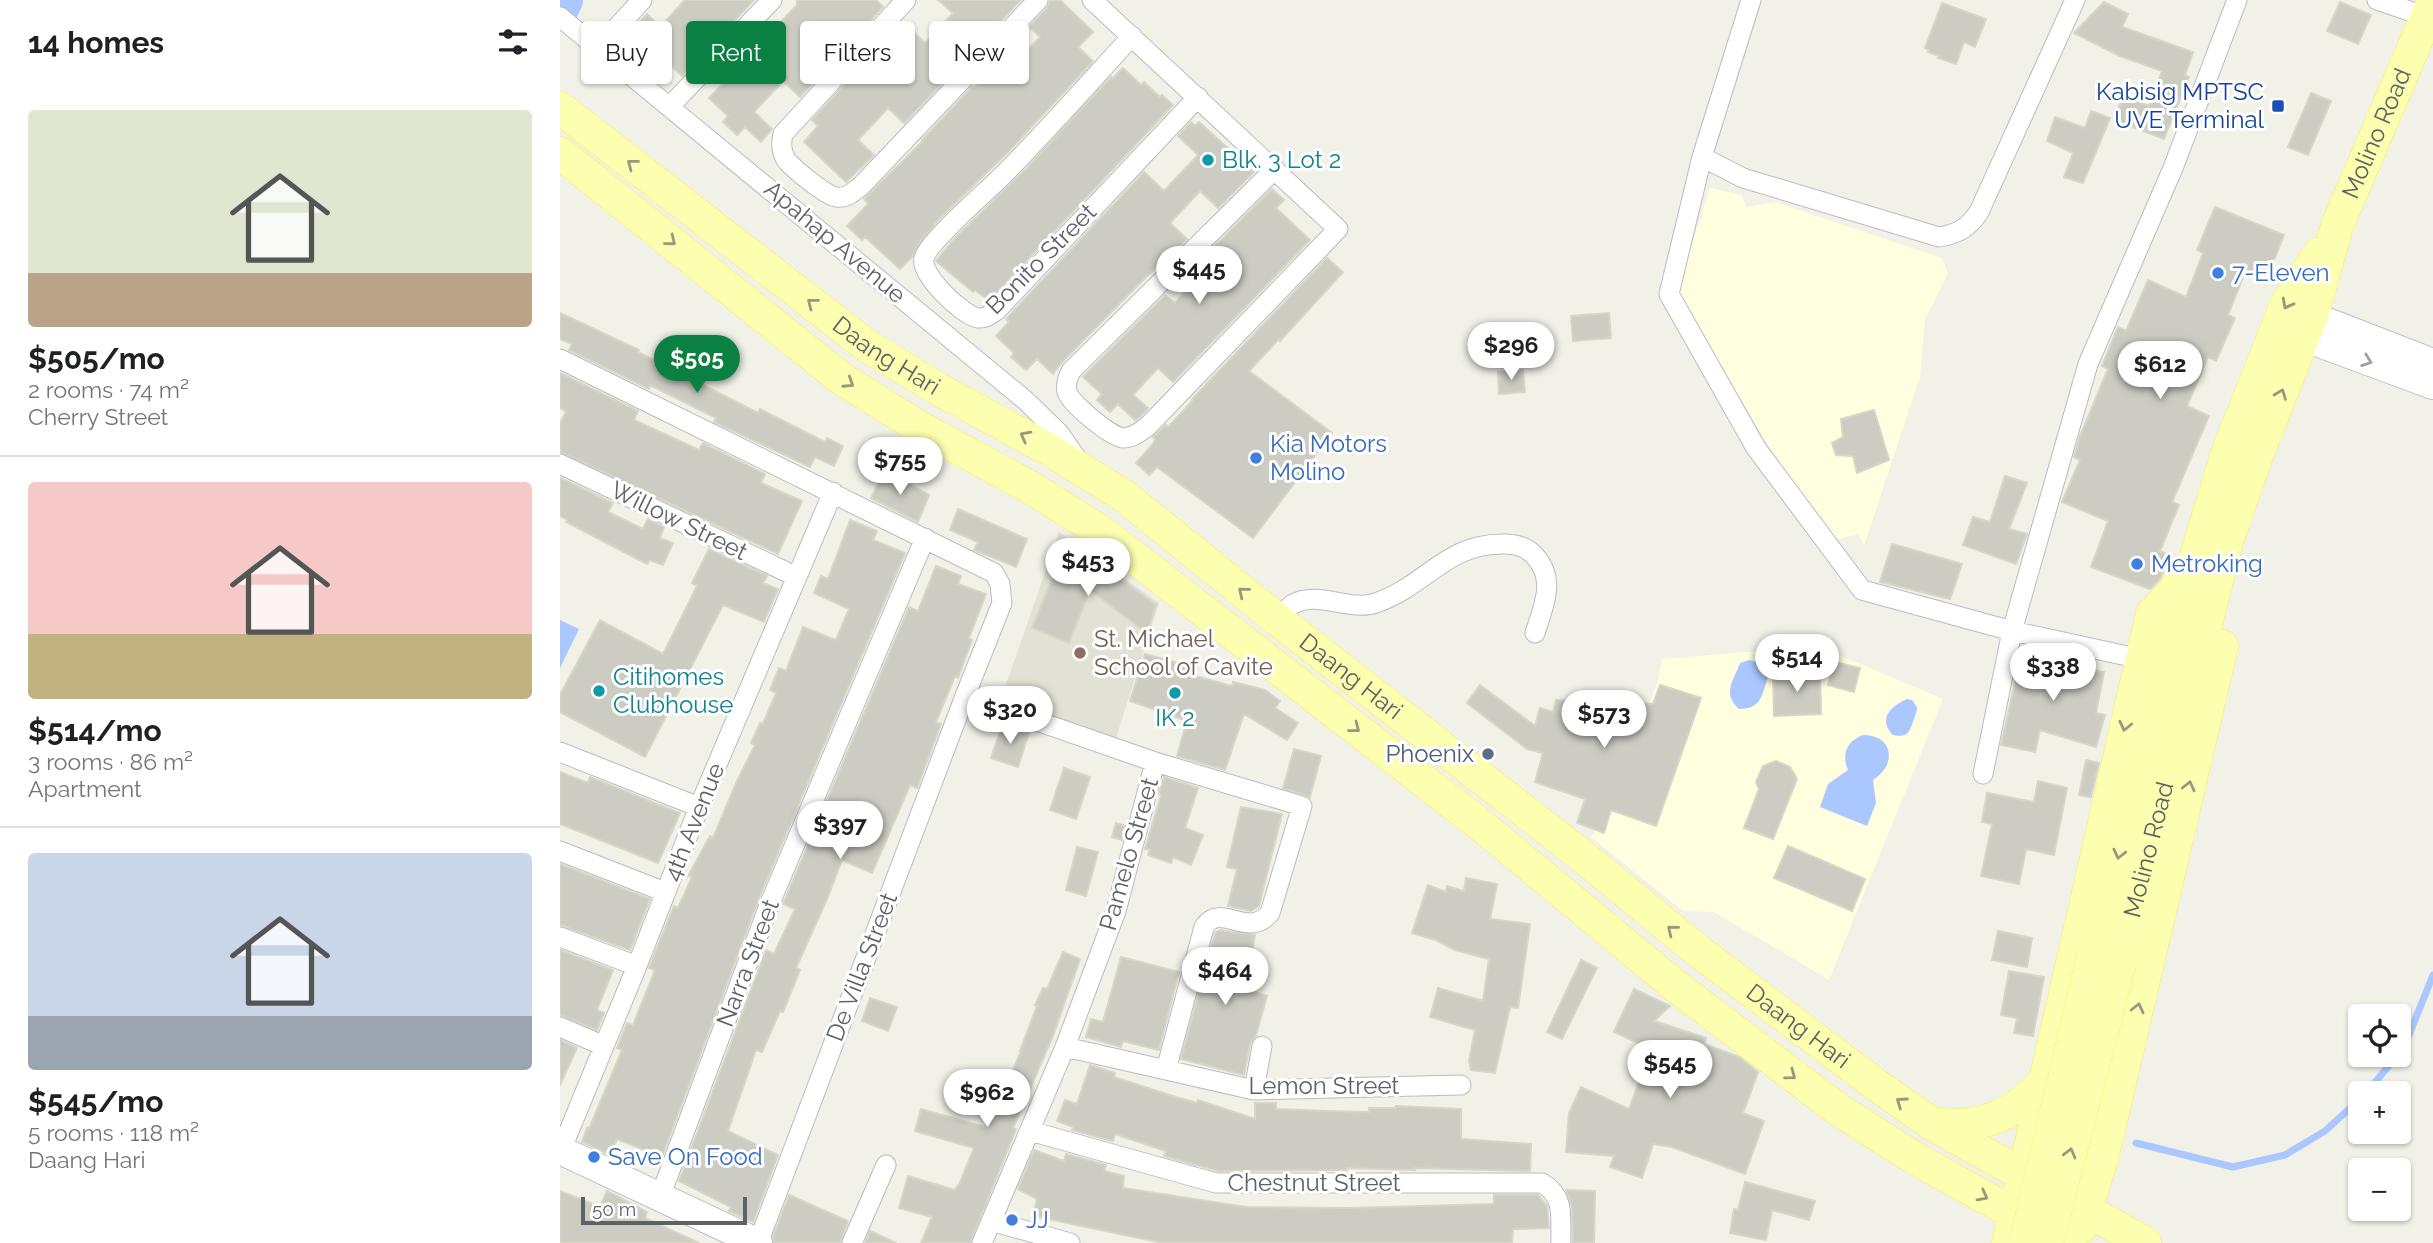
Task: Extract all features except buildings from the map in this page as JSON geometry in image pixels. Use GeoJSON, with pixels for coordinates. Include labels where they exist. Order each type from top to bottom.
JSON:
{"type":"FeatureCollection","features":[{"type":"Feature","properties":{"kind":"main road","name":"Molino Road"},"geometry":{"type":"LineString","coordinates":[[2025,1243],[2191,625],[2227,541],[2256,458],[2308,326],[2337,226],[2430,10]]}},
{"type":"Feature","properties":{"kind":"main road","name":"Daang Hari"},"geometry":{"type":"LineString","coordinates":[[560,108],[867,346],[938,389],[1050,450],[1124,496],[1278,620],[1577,852],[1702,954],[1932,1124],[2145,1243]]}},
{"type":"Feature","properties":{"kind":"main road","name":"Daang Hari"},"geometry":{"type":"LineString","coordinates":[[560,153],[842,379],[919,427],[1030,487],[1100,531],[1476,821],[1678,988],[1839,1110],[1916,1159],[2011,1228],[2068,1243]]}},
{"type":"Feature","properties":{"kind":"main road","name":"Molino Road"},"geometry":{"type":"LineString","coordinates":[[2047,1243],[2191,625],[2203,535],[2234,432],[2286,305],[2337,226]]}},
{"type":"Feature","properties":{"kind":"main road","name":"Molino Road"},"geometry":{"type":"LineString","coordinates":[[2075,1243],[2103,1152],[2246,545],[2256,458]]}},
{"type":"Feature","properties":{"kind":"main road"},"geometry":{"type":"LineString","coordinates":[[1066,511],[1084,471]]}},
{"type":"Feature","properties":{"kind":"main road","name":"Molino Road"},"geometry":{"type":"LineString","coordinates":[[2011,1228],[2152,614],[2175,590],[2203,535]]}},
{"type":"Feature","properties":{"kind":"main road"},"geometry":{"type":"LineString","coordinates":[[1315,697],[1341,668]]}},
{"type":"Feature","properties":{"kind":"main road"},"geometry":{"type":"LineString","coordinates":[[1476,821],[1499,793]]}},
{"type":"Feature","properties":{"kind":"main road"},"geometry":{"type":"LineString","coordinates":[[1678,988],[1702,954]]}},
{"type":"Feature","properties":{"kind":"main road"},"geometry":{"type":"LineString","coordinates":[[1737,1033],[1765,1002]]}},
{"type":"Feature","properties":{"kind":"main road"},"geometry":{"type":"LineString","coordinates":[[1932,1124],[1963,1126],[1990,1121],[2014,1109],[2042,1088]]}},
{"type":"Feature","properties":{"kind":"street"},"geometry":{"type":"LineString","coordinates":[[623,21],[642,0]]}},
{"type":"Feature","properties":{"kind":"street"},"geometry":{"type":"LineString","coordinates":[[670,106],[772,0]]}},
{"type":"Feature","properties":{"kind":"street"},"geometry":{"type":"LineString","coordinates":[[906,0],[783,134],[781,145],[785,160],[826,193],[836,197],[846,197],[860,186],[1038,0]]}},
{"type":"Feature","properties":{"kind":"street"},"geometry":{"type":"LineString","coordinates":[[1093,0],[1198,97],[1275,169],[1338,229],[1148,426],[1134,436],[1122,438],[1108,431],[1072,401],[1066,382],[1071,370],[1275,169]]}},
{"type":"Feature","properties":{"kind":"street"},"geometry":{"type":"LineString","coordinates":[[1751,0],[1702,157],[1670,293],[1756,448],[1862,590],[2012,631],[2141,659]]}},
{"type":"Feature","properties":{"kind":"street"},"geometry":{"type":"LineString","coordinates":[[1702,157],[1756,182],[1939,237],[1956,234],[1970,224],[1979,212],[2075,0]]}},
{"type":"Feature","properties":{"kind":"street"},"geometry":{"type":"LineString","coordinates":[[1983,774],[2012,631],[2088,363],[2173,168],[2237,0]]}},
{"type":"Feature","properties":{"kind":"street"},"geometry":{"type":"LineString","coordinates":[[2377,0],[2430,10]]}},
{"type":"Feature","properties":{"kind":"street","name":"Apahap Avenue"},"geometry":{"type":"LineString","coordinates":[[566,22],[581,34]]}},
{"type":"Feature","properties":{"kind":"street","name":"Bonito Street"},"geometry":{"type":"LineString","coordinates":[[1132,36],[1002,176],[961,214],[924,257],[923,266],[929,278],[968,314],[979,318],[988,317],[1198,97]]}},
{"type":"Feature","properties":{"kind":"street","name":"Apahap Avenue"},"geometry":{"type":"LineString","coordinates":[[643,84],[1025,400],[1059,433],[1084,471]]}},
{"type":"Feature","properties":{"kind":"street"},"geometry":{"type":"LineString","coordinates":[[2308,326],[2433,363]]}},
{"type":"Feature","properties":{"kind":"street"},"geometry":{"type":"LineString","coordinates":[[2308,326],[2433,385]]}},
{"type":"Feature","properties":{"kind":"street"},"geometry":{"type":"LineString","coordinates":[[560,359],[925,538]]}},
{"type":"Feature","properties":{"kind":"street","name":"Willow Street"},"geometry":{"type":"LineString","coordinates":[[560,464],[797,577]]}},
{"type":"Feature","properties":{"kind":"street","name":"4th Avenue"},"geometry":{"type":"LineString","coordinates":[[560,1151],[699,807],[833,492]]}},
{"type":"Feature","properties":{"kind":"street","name":"De Villa Street"},"geometry":{"type":"LineString","coordinates":[[758,1243],[1002,603],[1000,584],[994,573],[925,538]]}},
{"type":"Feature","properties":{"kind":"street","name":"Narra Street"},"geometry":{"type":"LineString","coordinates":[[660,1197],[770,903],[925,538]]}},
{"type":"Feature","properties":{"kind":"street"},"geometry":{"type":"LineString","coordinates":[[1278,620],[1292,605],[1307,599],[1368,606],[1390,598],[1463,551],[1487,544],[1511,544],[1527,548],[1547,573],[1545,601],[1535,634]]}},
{"type":"Feature","properties":{"kind":"street"},"geometry":{"type":"LineString","coordinates":[[965,696],[1156,762]]}},
{"type":"Feature","properties":{"kind":"street"},"geometry":{"type":"LineString","coordinates":[[560,752],[699,807]]}},
{"type":"Feature","properties":{"kind":"street","name":"Pamelo Street"},"geometry":{"type":"LineString","coordinates":[[982,1243],[1065,1047],[1116,911],[1156,762],[1302,806],[1270,913],[1256,924],[1215,917],[1204,927],[1166,1070]]}},
{"type":"Feature","properties":{"kind":"street"},"geometry":{"type":"LineString","coordinates":[[560,851],[665,892]]}},
{"type":"Feature","properties":{"kind":"street"},"geometry":{"type":"LineString","coordinates":[[560,937],[637,966]]}},
{"type":"Feature","properties":{"kind":"street"},"geometry":{"type":"LineString","coordinates":[[560,1027],[604,1046]]}},
{"type":"Feature","properties":{"kind":"street"},"geometry":{"type":"LineString","coordinates":[[1254,1090],[1262,1046]]}},
{"type":"Feature","properties":{"kind":"street","name":"Lemon Street"},"geometry":{"type":"LineString","coordinates":[[1065,1047],[1254,1090],[1461,1085]]}},
{"type":"Feature","properties":{"kind":"street","name":"Chestnut Street"},"geometry":{"type":"LineString","coordinates":[[1030,1130],[1216,1184],[1542,1183],[1553,1190],[1560,1201],[1561,1243]]}},
{"type":"Feature","properties":{"kind":"street"},"geometry":{"type":"LineString","coordinates":[[560,1151],[758,1243]]}},
{"type":"Feature","properties":{"kind":"street"},"geometry":{"type":"LineString","coordinates":[[852,1243],[886,1165]]}},
{"type":"Feature","properties":{"kind":"street"},"geometry":{"type":"LineString","coordinates":[[991,1221],[1070,1243]]}},
{"type":"Feature","properties":{"kind":"shaded area"},"geometry":{"type":"Polygon","coordinates":[[[1710,188],[1742,195],[1746,207],[1775,202],[1942,258],[1948,273],[1925,320],[1920,377],[1864,546],[1858,534],[1831,541],[1766,442],[1677,291],[1710,188]]]}},
{"type":"Feature","properties":{"kind":"shaded area","name":"St. Michael School of Cavite"},"geometry":{"type":"Polygon","coordinates":[[[1059,532],[1159,603],[1116,738],[999,705],[1059,532]]]}},
{"type":"Feature","properties":{"kind":"shaded area"},"geometry":{"type":"Polygon","coordinates":[[[1818,646],[1943,699],[1829,980],[1714,912],[1683,911],[1591,837],[1607,815],[1658,681],[1662,659],[1818,646]]]}},
{"type":"Feature","properties":{"kind":"water"},"geometry":{"type":"Polygon","coordinates":[[[560,620],[579,629],[560,668],[560,620]]]}},
{"type":"Feature","properties":{"kind":"water"},"geometry":{"type":"Polygon","coordinates":[[[1749,660],[1761,664],[1769,674],[1757,703],[1739,709],[1731,698],[1731,687],[1740,663],[1749,660]]]}},
{"type":"Feature","properties":{"kind":"water"},"geometry":{"type":"Polygon","coordinates":[[[1907,699],[1912,700],[1917,707],[1911,727],[1905,735],[1893,735],[1888,729],[1886,718],[1891,709],[1907,699]]]}},
{"type":"Feature","properties":{"kind":"water"},"geometry":{"type":"Polygon","coordinates":[[[1863,735],[1881,740],[1889,752],[1886,767],[1873,780],[1876,803],[1867,826],[1820,807],[1828,784],[1848,770],[1845,753],[1849,744],[1863,735]]]}},
{"type":"Feature","properties":{"kind":"waterway"},"geometry":{"type":"LineString","coordinates":[[560,6],[563,0]]}},
{"type":"Feature","properties":{"kind":"waterway"},"geometry":{"type":"LineString","coordinates":[[2411,1030],[2433,975]]}},
{"type":"Feature","properties":{"kind":"waterway"},"geometry":{"type":"LineString","coordinates":[[2376,1081],[2388,1067]]}},
{"type":"Feature","properties":{"kind":"waterway"},"geometry":{"type":"LineString","coordinates":[[2136,1143],[2233,1167],[2285,1155],[2325,1131],[2348,1110]]}},
{"type":"Feature","properties":{"kind":"place","name":"Kabisig MPTSC UVE Terminal"},"geometry":{"type":"Point","coordinates":[2278,106]}},
{"type":"Feature","properties":{"kind":"place","name":"Blk. 3 Lot 2"},"geometry":{"type":"Point","coordinates":[1208,160]}},
{"type":"Feature","properties":{"kind":"place","name":"7-Eleven"},"geometry":{"type":"Point","coordinates":[2218,273]}},
{"type":"Feature","properties":{"kind":"place","name":"Kia Motors Molino"},"geometry":{"type":"Point","coordinates":[1256,458]}},
{"type":"Feature","properties":{"kind":"place","name":"Metroking"},"geometry":{"type":"Point","coordinates":[2137,564]}},
{"type":"Feature","properties":{"kind":"place","name":"St. Michael School of Cavite"},"geometry":{"type":"Point","coordinates":[1080,653]}},
{"type":"Feature","properties":{"kind":"place","name":"Citihomes Clubhouse"},"geometry":{"type":"Point","coordinates":[599,691]}},
{"type":"Feature","properties":{"kind":"place","name":"IK 2"},"geometry":{"type":"Point","coordinates":[1175,693]}},
{"type":"Feature","properties":{"kind":"place","name":"Phoenix"},"geometry":{"type":"Point","coordinates":[1488,754]}},
{"type":"Feature","properties":{"kind":"place","name":"Save On Food"},"geometry":{"type":"Point","coordinates":[594,1157]}},
{"type":"Feature","properties":{"kind":"place","name":"JJ"},"geometry":{"type":"Point","coordinates":[1012,1220]}}]}
